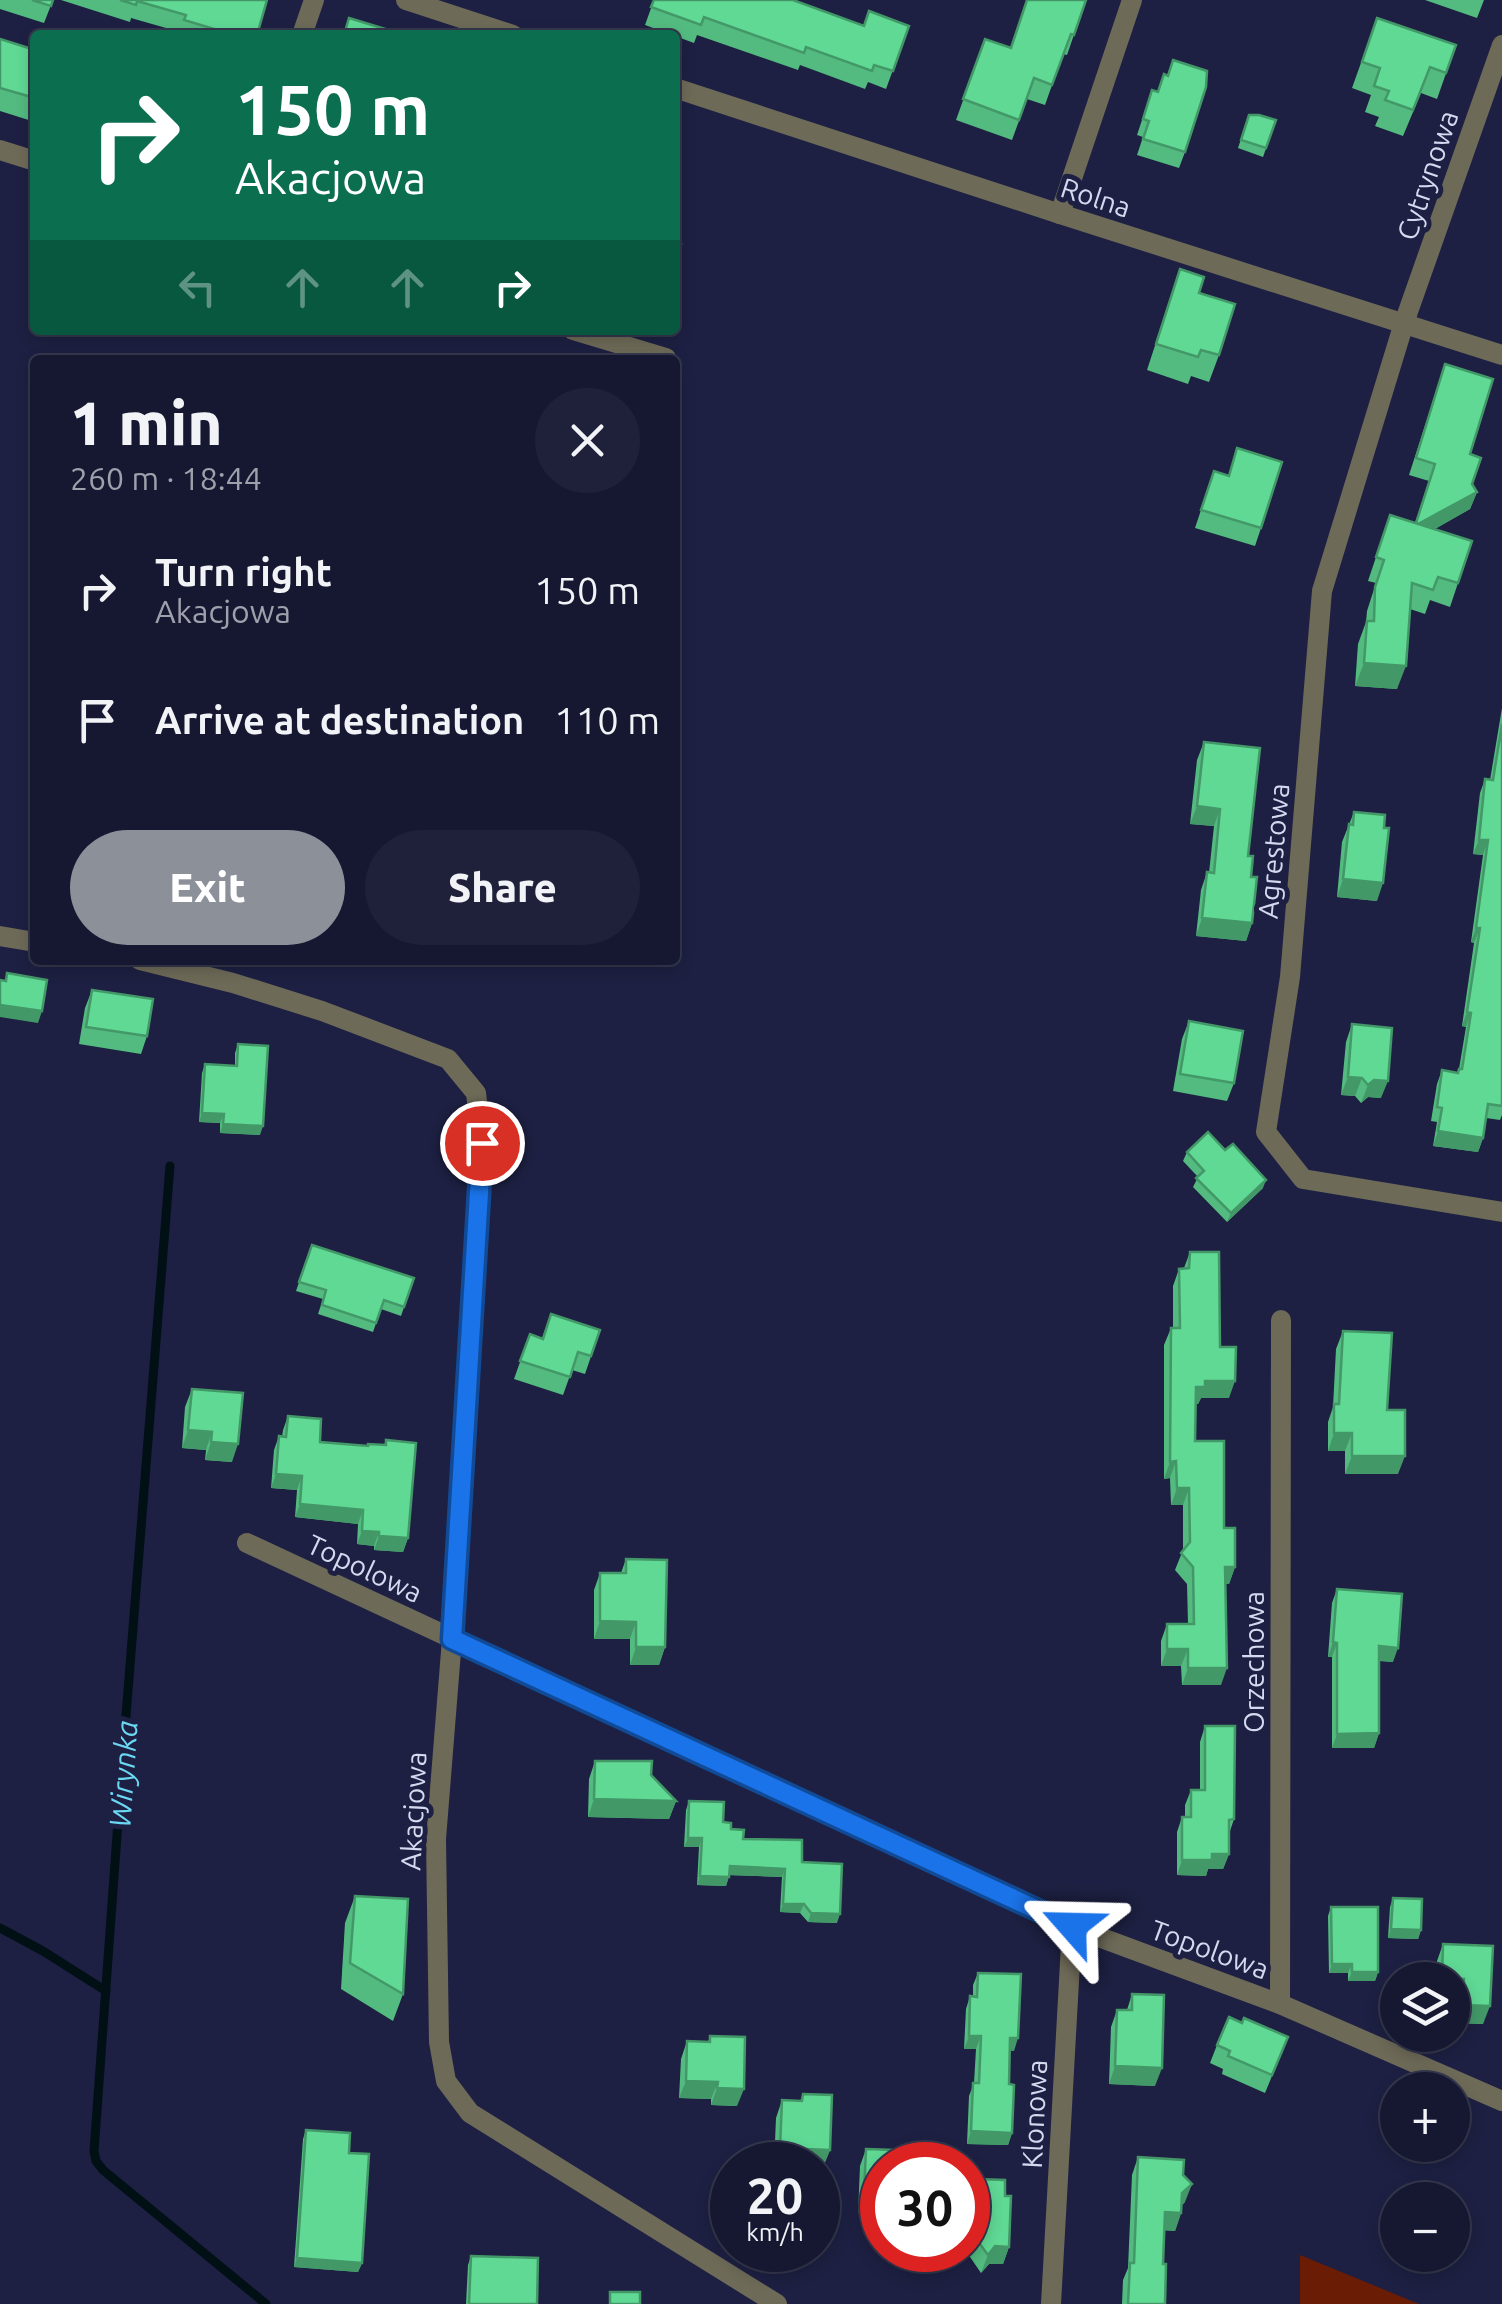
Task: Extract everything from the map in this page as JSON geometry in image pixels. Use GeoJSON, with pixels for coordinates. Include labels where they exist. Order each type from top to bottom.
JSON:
{"type":"FeatureCollection","features":[{"type":"Feature","properties":{"kind":"street"},"geometry":{"type":"LineString","coordinates":[[304,30],[314,0]]}},
{"type":"Feature","properties":{"kind":"street"},"geometry":{"type":"LineString","coordinates":[[406,0],[498,30]]}},
{"type":"Feature","properties":{"kind":"street"},"geometry":{"type":"LineString","coordinates":[[1060,214],[1132,0]]}},
{"type":"Feature","properties":{"kind":"street","name":"Cytrynowa"},"geometry":{"type":"LineString","coordinates":[[1404,323],[1502,45]]}},
{"type":"Feature","properties":{"kind":"street","name":"Rolna"},"geometry":{"type":"LineString","coordinates":[[680,90],[1502,354]]}},
{"type":"Feature","properties":{"kind":"street"},"geometry":{"type":"LineString","coordinates":[[0,150],[30,159]]}},
{"type":"Feature","properties":{"kind":"street","name":"Agrestowa"},"geometry":{"type":"LineString","coordinates":[[1404,323],[1322,592],[1290,978],[1266,1132],[1303,1179],[1502,1212]]}},
{"type":"Feature","properties":{"kind":"street"},"geometry":{"type":"LineString","coordinates":[[590,335],[656,355]]}},
{"type":"Feature","properties":{"kind":"street"},"geometry":{"type":"LineString","coordinates":[[0,936],[30,941]]}},
{"type":"Feature","properties":{"kind":"street","name":"Akacjowa"},"geometry":{"type":"LineString","coordinates":[[160,965],[322,1011],[448,1058],[476,1093],[482,1143],[436,1839],[439,2042],[446,2081],[470,2112],[777,2304]]}},
{"type":"Feature","properties":{"kind":"street","name":"Orzechowa"},"geometry":{"type":"LineString","coordinates":[[1280,2004],[1281,1320]]}},
{"type":"Feature","properties":{"kind":"street","name":"Topolowa"},"geometry":{"type":"LineString","coordinates":[[247,1543],[1072,1926],[1280,2004],[1502,2102]]}},
{"type":"Feature","properties":{"kind":"street","name":"Klonowa"},"geometry":{"type":"LineString","coordinates":[[1051,2304],[1072,1926]]}},
{"type":"Feature","properties":{"kind":"shaded area"},"geometry":{"type":"Polygon","coordinates":[[[1300,2255],[1419,2304],[1300,2304],[1300,2255]]]}},
{"type":"Feature","properties":{"kind":"building"},"geometry":{"type":"Polygon","coordinates":[[[32,0],[53,0],[51,6],[32,0]]]}},
{"type":"Feature","properties":{"kind":"building"},"geometry":{"type":"Polygon","coordinates":[[[120,0],[267,0],[258,30],[217,30],[184,20],[186,15],[137,1],[136,5],[120,0]]]}},
{"type":"Feature","properties":{"kind":"building"},"geometry":{"type":"Polygon","coordinates":[[[654,0],[793,0],[864,26],[869,11],[909,26],[893,71],[874,65],[872,71],[806,47],[804,53],[704,17],[701,25],[651,7],[654,0]]]}},
{"type":"Feature","properties":{"kind":"building"},"geometry":{"type":"Polygon","coordinates":[[[1027,0],[1086,0],[1052,85],[1034,78],[1019,120],[963,99],[985,39],[1011,48],[1027,0]]]}},
{"type":"Feature","properties":{"kind":"building"},"geometry":{"type":"Polygon","coordinates":[[[349,18],[389,30],[345,30],[349,18]]]}},
{"type":"Feature","properties":{"kind":"building"},"geometry":{"type":"Polygon","coordinates":[[[1377,18],[1456,45],[1446,73],[1430,67],[1413,110],[1385,100],[1389,91],[1374,86],[1380,68],[1362,62],[1377,18]]]}},
{"type":"Feature","properties":{"kind":"building"},"geometry":{"type":"Polygon","coordinates":[[[0,39],[30,48],[30,97],[0,88],[0,39]]]}},
{"type":"Feature","properties":{"kind":"building"},"geometry":{"type":"Polygon","coordinates":[[[1173,60],[1207,71],[1206,87],[1185,152],[1143,139],[1149,121],[1143,119],[1152,90],[1158,92],[1173,60]]]}},
{"type":"Feature","properties":{"kind":"building"},"geometry":{"type":"Polygon","coordinates":[[[1249,115],[1276,120],[1266,148],[1241,140],[1249,115]]]}},
{"type":"Feature","properties":{"kind":"building"},"geometry":{"type":"Polygon","coordinates":[[[1180,269],[1204,277],[1199,293],[1235,304],[1219,355],[1201,350],[1198,357],[1156,344],[1180,269]]]}},
{"type":"Feature","properties":{"kind":"building"},"geometry":{"type":"Polygon","coordinates":[[[1445,364],[1493,379],[1470,454],[1481,458],[1472,484],[1477,492],[1418,524],[1435,464],[1416,458],[1445,364]]]}},
{"type":"Feature","properties":{"kind":"building"},"geometry":{"type":"Polygon","coordinates":[[[1237,448],[1282,462],[1261,528],[1201,510],[1214,471],[1229,476],[1237,448]]]}},
{"type":"Feature","properties":{"kind":"building"},"geometry":{"type":"Polygon","coordinates":[[[1390,515],[1472,541],[1458,583],[1438,577],[1433,590],[1412,583],[1406,666],[1364,663],[1367,621],[1374,621],[1375,587],[1384,560],[1376,557],[1390,515]]]}},
{"type":"Feature","properties":{"kind":"building"},"geometry":{"type":"Polygon","coordinates":[[[1502,724],[1502,1106],[1488,1104],[1483,1138],[1438,1131],[1442,1108],[1437,1107],[1442,1070],[1458,1073],[1462,1069],[1488,840],[1479,840],[1485,779],[1493,780],[1502,724]]]}},
{"type":"Feature","properties":{"kind":"building"},"geometry":{"type":"Polygon","coordinates":[[[1204,742],[1260,748],[1248,856],[1253,856],[1251,877],[1257,877],[1252,923],[1202,918],[1207,872],[1214,873],[1220,809],[1197,806],[1204,742]]]}},
{"type":"Feature","properties":{"kind":"building"},"geometry":{"type":"Polygon","coordinates":[[[1354,812],[1385,815],[1384,828],[1389,828],[1383,883],[1343,879],[1354,812]]]}},
{"type":"Feature","properties":{"kind":"building"},"geometry":{"type":"Polygon","coordinates":[[[7,973],[47,980],[42,1011],[0,1005],[0,980],[6,981],[7,973]]]}},
{"type":"Feature","properties":{"kind":"building"},"geometry":{"type":"Polygon","coordinates":[[[92,990],[153,999],[147,1036],[86,1027],[92,990]]]}},
{"type":"Feature","properties":{"kind":"building"},"geometry":{"type":"Polygon","coordinates":[[[1189,1021],[1243,1031],[1234,1083],[1180,1074],[1189,1021]]]}},
{"type":"Feature","properties":{"kind":"building"},"geometry":{"type":"Polygon","coordinates":[[[1352,1024],[1392,1028],[1388,1081],[1374,1080],[1368,1085],[1362,1078],[1348,1077],[1352,1024]]]}},
{"type":"Feature","properties":{"kind":"building"},"geometry":{"type":"Polygon","coordinates":[[[238,1044],[268,1046],[263,1126],[223,1124],[224,1114],[202,1113],[205,1064],[237,1066],[238,1044]]]}},
{"type":"Feature","properties":{"kind":"building"},"geometry":{"type":"Polygon","coordinates":[[[1208,1132],[1225,1150],[1233,1144],[1266,1180],[1231,1213],[1196,1178],[1204,1171],[1187,1152],[1208,1132]]]}},
{"type":"Feature","properties":{"kind":"building"},"geometry":{"type":"Polygon","coordinates":[[[312,1245],[414,1278],[404,1307],[384,1300],[376,1323],[322,1305],[326,1290],[299,1282],[312,1245]]]}},
{"type":"Feature","properties":{"kind":"building"},"geometry":{"type":"Polygon","coordinates":[[[1190,1252],[1219,1252],[1220,1347],[1236,1347],[1235,1381],[1205,1381],[1205,1387],[1196,1387],[1195,1441],[1224,1441],[1224,1528],[1235,1528],[1235,1567],[1225,1567],[1227,1668],[1188,1668],[1188,1649],[1167,1649],[1167,1624],[1194,1624],[1193,1567],[1181,1553],[1190,1542],[1189,1488],[1177,1488],[1176,1461],[1170,1462],[1171,1328],[1180,1328],[1179,1269],[1189,1268],[1190,1252]]]}},
{"type":"Feature","properties":{"kind":"building"},"geometry":{"type":"Polygon","coordinates":[[[551,1314],[600,1330],[591,1356],[578,1352],[570,1377],[520,1361],[530,1334],[543,1339],[551,1314]]]}},
{"type":"Feature","properties":{"kind":"building"},"geometry":{"type":"Polygon","coordinates":[[[1343,1331],[1392,1333],[1387,1410],[1405,1410],[1405,1456],[1352,1456],[1352,1433],[1334,1433],[1343,1331]]]}},
{"type":"Feature","properties":{"kind":"building"},"geometry":{"type":"Polygon","coordinates":[[[192,1389],[243,1393],[238,1444],[211,1442],[212,1432],[188,1430],[192,1389]]]}},
{"type":"Feature","properties":{"kind":"building"},"geometry":{"type":"Polygon","coordinates":[[[288,1416],[321,1419],[320,1442],[368,1446],[386,1445],[386,1440],[416,1443],[408,1538],[362,1531],[363,1510],[300,1504],[302,1476],[276,1474],[279,1436],[286,1437],[288,1416]]]}},
{"type":"Feature","properties":{"kind":"building"},"geometry":{"type":"Polygon","coordinates":[[[626,1559],[667,1560],[665,1647],[636,1647],[636,1622],[600,1621],[600,1573],[626,1573],[626,1559]]]}},
{"type":"Feature","properties":{"kind":"building"},"geometry":{"type":"Polygon","coordinates":[[[1337,1589],[1402,1594],[1398,1648],[1379,1646],[1379,1733],[1337,1734],[1337,1643],[1333,1642],[1337,1589]]]}},
{"type":"Feature","properties":{"kind":"building"},"geometry":{"type":"Polygon","coordinates":[[[1205,1726],[1235,1726],[1234,1819],[1229,1820],[1229,1854],[1212,1854],[1212,1860],[1182,1860],[1182,1817],[1191,1817],[1191,1790],[1205,1790],[1205,1726]]]}},
{"type":"Feature","properties":{"kind":"building"},"geometry":{"type":"Polygon","coordinates":[[[595,1761],[652,1761],[651,1775],[676,1801],[594,1799],[595,1761]]]}},
{"type":"Feature","properties":{"kind":"building"},"geometry":{"type":"Polygon","coordinates":[[[689,1801],[724,1802],[723,1822],[731,1823],[731,1829],[744,1830],[743,1839],[802,1840],[802,1862],[842,1864],[840,1914],[811,1913],[804,1904],[783,1904],[785,1869],[730,1866],[729,1877],[700,1876],[702,1838],[688,1838],[689,1801]]]}},
{"type":"Feature","properties":{"kind":"building"},"geometry":{"type":"Polygon","coordinates":[[[355,1896],[408,1899],[403,1994],[350,1963],[355,1896]]]}},
{"type":"Feature","properties":{"kind":"building"},"geometry":{"type":"Polygon","coordinates":[[[1393,1898],[1422,1899],[1421,1930],[1391,1929],[1393,1898]]]}},
{"type":"Feature","properties":{"kind":"building"},"geometry":{"type":"Polygon","coordinates":[[[1331,1907],[1378,1907],[1378,1972],[1352,1972],[1352,1964],[1332,1964],[1331,1907]]]}},
{"type":"Feature","properties":{"kind":"building"},"geometry":{"type":"Polygon","coordinates":[[[1443,1944],[1493,1946],[1490,2006],[1470,2005],[1470,1962],[1442,1962],[1443,1944]]]}},
{"type":"Feature","properties":{"kind":"building"},"geometry":{"type":"Polygon","coordinates":[[[978,1973],[1021,1974],[1018,2038],[1010,2038],[1009,2084],[1014,2085],[1012,2133],[971,2131],[973,2083],[979,2083],[981,2036],[969,2036],[970,1996],[977,1997],[978,1973]]]}},
{"type":"Feature","properties":{"kind":"building"},"geometry":{"type":"Polygon","coordinates":[[[1132,1994],[1164,1995],[1162,2068],[1115,2066],[1117,2010],[1132,2010],[1132,1994]]]}},
{"type":"Feature","properties":{"kind":"building"},"geometry":{"type":"Polygon","coordinates":[[[1229,2017],[1242,2023],[1244,2018],[1288,2037],[1272,2075],[1228,2056],[1230,2051],[1217,2045],[1229,2017]]]}},
{"type":"Feature","properties":{"kind":"building"},"geometry":{"type":"Polygon","coordinates":[[[710,2036],[745,2037],[744,2089],[717,2088],[718,2082],[686,2081],[687,2041],[710,2042],[710,2036]]]}},
{"type":"Feature","properties":{"kind":"building"},"geometry":{"type":"Polygon","coordinates":[[[803,2094],[832,2095],[830,2142],[780,2142],[782,2100],[802,2101],[803,2094]]]}},
{"type":"Feature","properties":{"kind":"building"},"geometry":{"type":"Polygon","coordinates":[[[306,2130],[350,2133],[349,2153],[369,2154],[362,2263],[297,2258],[306,2130]]]}},
{"type":"Feature","properties":{"kind":"building"},"geometry":{"type":"Polygon","coordinates":[[[1138,2157],[1184,2160],[1183,2175],[1192,2184],[1182,2193],[1181,2213],[1165,2212],[1165,2304],[1128,2304],[1130,2263],[1134,2263],[1138,2157]]]}},
{"type":"Feature","properties":{"kind":"building"},"geometry":{"type":"Polygon","coordinates":[[[990,2179],[1005,2180],[1005,2196],[1011,2196],[1009,2247],[995,2246],[990,2252],[990,2179]]]}},
{"type":"Feature","properties":{"kind":"building"},"geometry":{"type":"Polygon","coordinates":[[[471,2256],[538,2258],[537,2304],[469,2304],[471,2256]]]}},
{"type":"Feature","properties":{"kind":"building"},"geometry":{"type":"Polygon","coordinates":[[[610,2292],[640,2292],[640,2304],[610,2304],[610,2292]]]}},
{"type":"Feature","properties":{"kind":"waterway","name":"Wirynka"},"geometry":{"type":"LineString","coordinates":[[170,1166],[94,2151],[103,2170],[266,2304]]}},
{"type":"Feature","properties":{"kind":"waterway"},"geometry":{"type":"LineString","coordinates":[[0,1928],[106,1991]]}},
{"type":"Feature","properties":{"kind":"route"},"geometry":{"type":"LineString","coordinates":[[482,1143],[452,1639],[1072,1926]]}}]}
